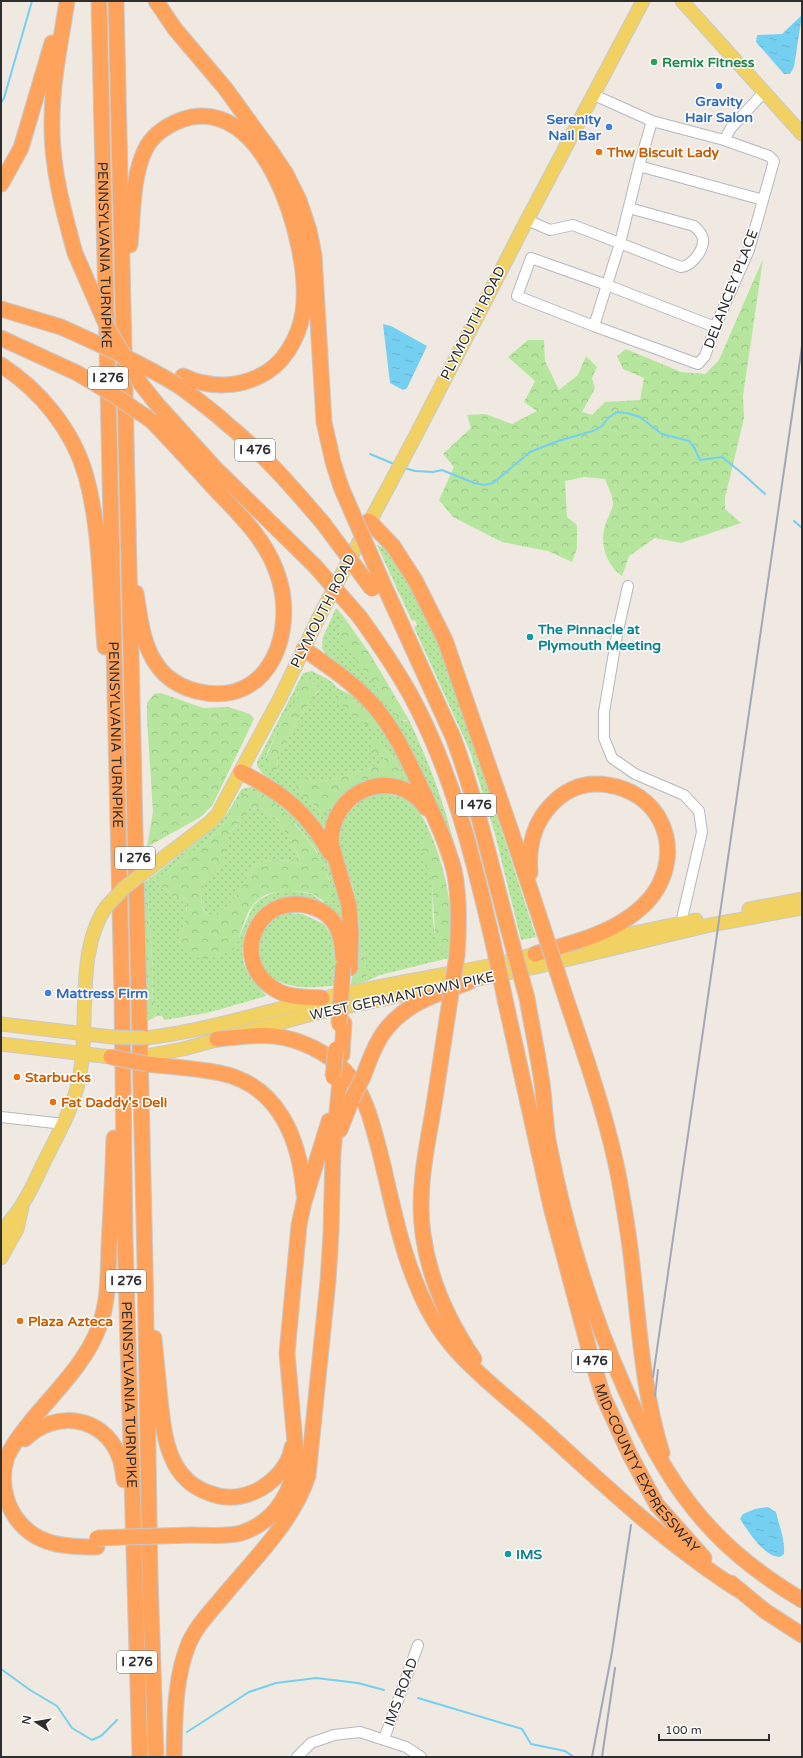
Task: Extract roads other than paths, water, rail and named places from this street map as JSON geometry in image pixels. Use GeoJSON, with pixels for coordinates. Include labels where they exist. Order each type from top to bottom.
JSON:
{"type":"FeatureCollection","features":[{"type":"Feature","properties":{"kind":"highway"},"geometry":{"type":"LineString","coordinates":[[1,184],[15,160],[28,128],[63,1]]}},
{"type":"Feature","properties":{"kind":"highway"},"geometry":{"type":"LineString","coordinates":[[67,1],[56,71],[52,123],[54,159],[63,212],[75,253],[109,331],[142,384],[156,403],[216,468]]}},
{"type":"Feature","properties":{"kind":"highway","name":"PENNSYLVANIA TURNPIKE"},"geometry":{"type":"LineString","coordinates":[[99,1],[117,755],[125,1238],[140,1757]]}},
{"type":"Feature","properties":{"kind":"highway","name":"PENNSYLVANIA TURNPIKE"},"geometry":{"type":"LineString","coordinates":[[116,1],[124,306],[127,543],[145,1265],[150,1577],[156,1757]]}},
{"type":"Feature","properties":{"kind":"highway"},"geometry":{"type":"LineString","coordinates":[[156,1],[175,29],[225,88],[270,150],[286,174],[299,200],[309,230],[314,255],[324,422],[333,462],[341,487],[377,584]]}},
{"type":"Feature","properties":{"kind":"highway"},"geometry":{"type":"LineString","coordinates":[[1,309],[94,336],[118,345],[181,381],[232,385],[258,376],[274,367],[284,356],[296,335],[301,320],[304,302],[304,278],[301,253],[290,208],[267,162],[250,139],[229,124],[212,117],[195,116],[165,127],[150,142],[145,151],[137,178],[124,306]]}},
{"type":"Feature","properties":{"kind":"highway","name":"I 476"},"geometry":{"type":"LineString","coordinates":[[1,338],[77,373],[114,395],[216,468],[314,565],[359,616],[383,650],[410,694],[445,770],[475,866],[506,1004],[557,1207]]}},
{"type":"Feature","properties":{"kind":"highway"},"geometry":{"type":"LineString","coordinates":[[1,365],[24,381],[52,412],[71,440],[86,475],[92,501],[96,540],[107,667],[108,704],[117,755]]}},
{"type":"Feature","properties":{"kind":"highway","name":"I 476"},"geometry":{"type":"LineString","coordinates":[[181,381],[252,446],[284,478],[377,584],[425,673],[453,737],[474,796],[527,998],[538,1057],[557,1207]]}},
{"type":"Feature","properties":{"kind":"highway"},"geometry":{"type":"LineString","coordinates":[[127,543],[145,640],[153,659],[167,676],[192,690],[220,694],[243,688],[263,673],[275,657],[280,644],[283,628],[282,591],[276,570],[261,542],[245,521],[152,421]]}},
{"type":"Feature","properties":{"kind":"highway"},"geometry":{"type":"LineString","coordinates":[[369,521],[393,546],[415,580],[440,628],[452,659],[558,974],[611,1144],[620,1182],[631,1255],[648,1394],[659,1440],[673,1481]]}},
{"type":"Feature","properties":{"kind":"highway"},"geometry":{"type":"LineString","coordinates":[[304,649],[360,692],[387,722],[402,748],[440,830],[454,870],[459,916],[457,955],[426,1152],[422,1191],[423,1234],[427,1257],[435,1286],[450,1319],[468,1351],[499,1390]]}},
{"type":"Feature","properties":{"kind":"highway"},"geometry":{"type":"LineString","coordinates":[[241,772],[264,783],[295,806],[320,836],[336,863]]}},
{"type":"Feature","properties":{"kind":"highway"},"geometry":{"type":"LineString","coordinates":[[535,903],[530,872],[531,845],[538,824],[545,811],[564,793],[577,787],[592,784],[616,786],[638,795],[654,810],[661,822],[668,846],[664,873],[652,897],[632,915],[610,928],[535,954]]}},
{"type":"Feature","properties":{"kind":"highway"},"geometry":{"type":"LineString","coordinates":[[192,1540],[242,1533],[260,1524],[276,1510],[287,1492],[295,1469],[296,1454],[287,1353],[299,1225],[304,1202],[328,1125],[336,1079],[347,967],[352,934],[349,906],[331,843],[331,830],[334,819],[346,801],[364,789],[386,786],[398,788],[413,794],[423,803],[440,830]]}},
{"type":"Feature","properties":{"kind":"highway"},"geometry":{"type":"LineString","coordinates":[[322,998],[305,997],[281,992],[263,980],[253,963],[250,953],[254,931],[259,922],[268,913],[277,908],[288,905],[299,904],[319,909],[333,920],[338,928],[347,967]]}},
{"type":"Feature","properties":{"kind":"highway"},"geometry":{"type":"LineString","coordinates":[[333,1179],[339,1133],[352,1099],[373,1052],[384,1032],[397,1018],[413,1005],[427,997],[469,982]]}},
{"type":"Feature","properties":{"kind":"highway"},"geometry":{"type":"LineString","coordinates":[[122,995],[116,1068],[108,1277],[103,1315],[94,1339],[87,1350],[18,1438],[6,1459],[4,1489],[10,1506],[17,1519],[27,1530],[42,1541],[54,1545],[69,1547],[97,1542],[192,1540],[230,1542],[263,1532],[279,1520],[300,1495]]}},
{"type":"Feature","properties":{"kind":"highway"},"geometry":{"type":"LineString","coordinates":[[217,1039],[267,1035],[288,1038],[333,1059],[354,1082],[372,1126],[405,1252],[415,1282],[440,1328],[455,1348],[476,1370],[617,1497],[702,1567],[737,1589]]}},
{"type":"Feature","properties":{"kind":"highway"},"geometry":{"type":"LineString","coordinates":[[111,1057],[146,1060],[227,1075],[247,1084],[272,1102],[282,1115],[294,1139],[302,1170],[304,1202]]}},
{"type":"Feature","properties":{"kind":"highway"},"geometry":{"type":"LineString","coordinates":[[174,1757],[177,1689],[182,1665],[189,1643],[204,1620],[280,1529],[300,1495],[305,1484],[309,1468],[321,1356],[331,1232],[336,1079]]}},
{"type":"Feature","properties":{"kind":"highway","name":"MID-COUNTY EXPRESSWAY"},"geometry":{"type":"LineString","coordinates":[[557,1207],[588,1300],[612,1360],[650,1444],[673,1481],[695,1512],[733,1551],[754,1568],[802,1600]]}},
{"type":"Feature","properties":{"kind":"highway","name":"MID-COUNTY EXPRESSWAY"},"geometry":{"type":"LineString","coordinates":[[557,1207],[590,1353],[603,1396],[629,1453],[657,1506],[690,1545],[737,1589],[765,1611],[802,1635]]}},
{"type":"Feature","properties":{"kind":"highway"},"geometry":{"type":"LineString","coordinates":[[145,1265],[150,1273],[157,1368],[165,1436],[170,1455],[181,1474],[198,1488],[216,1496],[235,1497],[254,1492],[269,1483],[285,1465],[291,1450],[293,1426]]}},
{"type":"Feature","properties":{"kind":"highway"},"geometry":{"type":"LineString","coordinates":[[97,1542],[46,1534],[28,1520],[15,1502],[10,1478],[13,1460],[25,1439],[37,1428],[64,1420],[83,1422],[101,1432],[116,1449],[123,1471],[126,1510],[135,1567]]}},
{"type":"Feature","properties":{"kind":"main road","name":"PLYMOUTH ROAD"},"geometry":{"type":"LineString","coordinates":[[1,1235],[7,1223],[23,1204],[64,1124],[77,1087],[84,1033],[89,947],[95,926],[106,908],[124,888],[188,840],[213,818],[221,808],[280,698],[369,521],[526,220],[643,1]]}},
{"type":"Feature","properties":{"kind":"main road"},"geometry":{"type":"LineString","coordinates":[[682,1],[802,134]]}},
{"type":"Feature","properties":{"kind":"main road","name":"WEST GERMANTOWN PIKE"},"geometry":{"type":"LineString","coordinates":[[1,1024],[112,1037],[145,1038],[176,1034],[322,998],[383,985],[489,966],[535,954],[802,898]]}},
{"type":"Feature","properties":{"kind":"main road","name":"WEST GERMANTOWN PIKE"},"geometry":{"type":"LineString","coordinates":[[146,1060],[217,1039],[312,1014],[536,968],[710,926],[802,908]]}},
{"type":"Feature","properties":{"kind":"main road"},"geometry":{"type":"LineString","coordinates":[[1,1044],[111,1057]]}},
{"type":"Feature","properties":{"kind":"main road","name":"PLYMOUTH ROAD"},"geometry":{"type":"LineString","coordinates":[[1,1258],[17,1229],[23,1204]]}},
{"type":"Feature","properties":{"kind":"street"},"geometry":{"type":"LineString","coordinates":[[724,140],[732,128],[764,92]]}},
{"type":"Feature","properties":{"kind":"street","name":"DELANCEY PLACE"},"geometry":{"type":"LineString","coordinates":[[594,94],[652,121],[724,140],[769,156],[774,161],[749,250],[715,327],[705,356],[698,364],[516,296],[531,258],[607,285]]}},
{"type":"Feature","properties":{"kind":"street"},"geometry":{"type":"LineString","coordinates":[[594,326],[620,243],[652,121]]}},
{"type":"Feature","properties":{"kind":"street"},"geometry":{"type":"LineString","coordinates":[[639,166],[763,200]]}},
{"type":"Feature","properties":{"kind":"street"},"geometry":{"type":"LineString","coordinates":[[526,220],[550,230],[573,225],[681,266],[687,266],[693,262],[703,238],[700,231],[694,226],[629,208]]}},
{"type":"Feature","properties":{"kind":"street"},"geometry":{"type":"LineString","coordinates":[[607,285],[715,327]]}},
{"type":"Feature","properties":{"kind":"street"},"geometry":{"type":"LineString","coordinates":[[628,586],[617,635],[604,712],[604,738],[612,758],[635,774],[684,795],[699,811],[702,832],[681,923]]}},
{"type":"Feature","properties":{"kind":"street"},"geometry":{"type":"LineString","coordinates":[[1,1117],[64,1124]]}},
{"type":"Feature","properties":{"kind":"street","name":"IMS ROAD"},"geometry":{"type":"LineString","coordinates":[[384,1739],[418,1645]]}},
{"type":"Feature","properties":{"kind":"street"},"geometry":{"type":"LineString","coordinates":[[297,1757],[311,1743],[334,1735],[360,1732],[406,1747],[421,1757]]}},
{"type":"Feature","properties":{"kind":"water"},"geometry":{"type":"Polygon","coordinates":[[[802,15],[794,67],[790,74],[784,74],[756,42],[757,35],[782,34],[802,15]]]}},
{"type":"Feature","properties":{"kind":"water"},"geometry":{"type":"Polygon","coordinates":[[[383,324],[391,326],[427,346],[407,388],[403,390],[390,383],[383,324]]]}},
{"type":"Feature","properties":{"kind":"water"},"geometry":{"type":"Polygon","coordinates":[[[768,1507],[776,1512],[782,1532],[784,1554],[780,1557],[768,1553],[762,1548],[740,1519],[743,1514],[755,1509],[768,1507]]]}},
{"type":"Feature","properties":{"kind":"waterway"},"geometry":{"type":"LineString","coordinates":[[1,103],[4,98],[32,1]]}},
{"type":"Feature","properties":{"kind":"waterway"},"geometry":{"type":"LineString","coordinates":[[404,468],[415,471],[433,472],[442,470],[474,483],[484,485],[493,483],[530,452],[558,441],[593,431],[602,426],[608,418],[617,412],[640,417],[662,434],[689,441],[694,447],[700,460],[722,457],[765,494]]}},
{"type":"Feature","properties":{"kind":"waterway"},"geometry":{"type":"LineString","coordinates":[[370,454],[394,464]]}},
{"type":"Feature","properties":{"kind":"waterway"},"geometry":{"type":"LineString","coordinates":[[794,521],[802,528]]}},
{"type":"Feature","properties":{"kind":"waterway"},"geometry":{"type":"LineString","coordinates":[[1,1669],[30,1690],[57,1706],[72,1728],[92,1740],[101,1736],[117,1720]]}},
{"type":"Feature","properties":{"kind":"waterway"},"geometry":{"type":"LineString","coordinates":[[187,1732],[249,1692],[276,1683],[316,1678],[358,1683],[384,1690]]}},
{"type":"Feature","properties":{"kind":"waterway"},"geometry":{"type":"LineString","coordinates":[[418,1698],[522,1729],[531,1744],[565,1751],[574,1757]]}},
{"type":"Feature","properties":{"kind":"railway"},"geometry":{"type":"LineString","coordinates":[[653,1377],[802,346]]}},
{"type":"Feature","properties":{"kind":"railway"},"geometry":{"type":"LineString","coordinates":[[655,1396],[658,1370]]}},
{"type":"Feature","properties":{"kind":"railway"},"geometry":{"type":"LineString","coordinates":[[592,1757],[612,1652],[631,1525]]}},
{"type":"Feature","properties":{"kind":"railway"},"geometry":{"type":"LineString","coordinates":[[602,1757],[615,1668]]}},
{"type":"Feature","properties":{"kind":"place","name":"Remix Fitness"},"geometry":{"type":"Point","coordinates":[654,62]}},
{"type":"Feature","properties":{"kind":"place","name":"Gravity Hair Salon"},"geometry":{"type":"Point","coordinates":[719,86]}},
{"type":"Feature","properties":{"kind":"place","name":"Serenity Nail Bar"},"geometry":{"type":"Point","coordinates":[609,127]}},
{"type":"Feature","properties":{"kind":"place","name":"Thw Biscuit Lady"},"geometry":{"type":"Point","coordinates":[599,152]}},
{"type":"Feature","properties":{"kind":"place","name":"The Pinnacle at Plymouth Meeting"},"geometry":{"type":"Point","coordinates":[530,637]}},
{"type":"Feature","properties":{"kind":"place","name":"Mattress Firm"},"geometry":{"type":"Point","coordinates":[48,993]}},
{"type":"Feature","properties":{"kind":"place","name":"Starbucks"},"geometry":{"type":"Point","coordinates":[17,1077]}},
{"type":"Feature","properties":{"kind":"place","name":"Fat Daddy's Deli"},"geometry":{"type":"Point","coordinates":[53,1102]}},
{"type":"Feature","properties":{"kind":"place","name":"Plaza Azteca"},"geometry":{"type":"Point","coordinates":[20,1321]}},
{"type":"Feature","properties":{"kind":"place","name":"IMS"},"geometry":{"type":"Point","coordinates":[508,1554]}}]}
